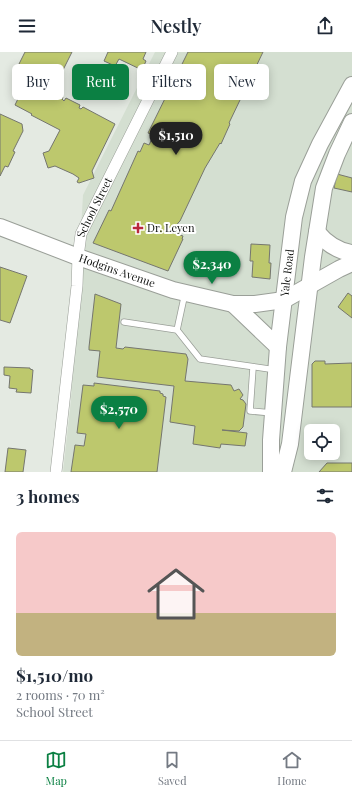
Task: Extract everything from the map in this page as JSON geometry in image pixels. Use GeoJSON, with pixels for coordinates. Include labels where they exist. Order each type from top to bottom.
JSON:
{"type":"FeatureCollection","features":[{"type":"Feature","properties":{"kind":"main road","name":"Yale Road"},"geometry":{"type":"LineString","coordinates":[[271,472],[271,440],[278,347],[294,217],[303,181],[320,144],[352,85]]}},
{"type":"Feature","properties":{"kind":"main road"},"geometry":{"type":"LineString","coordinates":[[283,472],[290,444],[324,188],[337,154],[352,122]]}},
{"type":"Feature","properties":{"kind":"main road","name":"Hodgins Avenue"},"geometry":{"type":"LineString","coordinates":[[0,227],[78,257],[185,293],[233,304],[255,304],[284,300]]}},
{"type":"Feature","properties":{"kind":"main road"},"geometry":{"type":"LineString","coordinates":[[317,232],[323,240],[331,246],[352,253]]}},
{"type":"Feature","properties":{"kind":"main road"},"geometry":{"type":"LineString","coordinates":[[284,300],[352,263]]}},
{"type":"Feature","properties":{"kind":"main road"},"geometry":{"type":"LineString","coordinates":[[233,304],[278,347]]}},
{"type":"Feature","properties":{"kind":"street","name":"School Street"},"geometry":{"type":"LineString","coordinates":[[56,472],[77,286],[78,257],[81,234],[172,52]]}},
{"type":"Feature","properties":{"kind":"lane"},"geometry":{"type":"LineString","coordinates":[[177,330],[185,293]]}},
{"type":"Feature","properties":{"kind":"lane"},"geometry":{"type":"LineString","coordinates":[[124,322],[177,330],[200,359],[253,368],[276,370]]}},
{"type":"Feature","properties":{"kind":"lane"},"geometry":{"type":"LineString","coordinates":[[253,368],[250,411],[273,413]]}},
{"type":"Feature","properties":{"kind":"shaded area"},"geometry":{"type":"Polygon","coordinates":[[[155,52],[352,52],[352,472],[63,472],[71,400],[83,195],[137,88],[137,100],[206,100],[206,64],[149,64],[155,52]]]}},
{"type":"Feature","properties":{"kind":"building"},"geometry":{"type":"Polygon","coordinates":[[[25,52],[72,52],[64,68],[64,64],[19,64],[25,52]]]}},
{"type":"Feature","properties":{"kind":"building"},"geometry":{"type":"Polygon","coordinates":[[[108,52],[146,52],[143,59],[146,61],[145,64],[137,64],[137,68],[119,59],[116,64],[111,64],[104,61],[108,52]]]}},
{"type":"Feature","properties":{"kind":"building"},"geometry":{"type":"Polygon","coordinates":[[[188,52],[263,52],[257,64],[214,64],[214,100],[240,100],[221,144],[220,143],[205,168],[173,233],[183,236],[183,239],[168,271],[93,243],[109,210],[111,211],[138,151],[140,152],[144,143],[149,145],[150,143],[153,135],[148,133],[164,100],[206,100],[206,64],[182,64],[188,52]]]}},
{"type":"Feature","properties":{"kind":"building"},"geometry":{"type":"Polygon","coordinates":[[[66,98],[80,105],[79,108],[81,109],[83,107],[115,124],[92,171],[94,178],[79,183],[77,182],[79,178],[73,174],[55,166],[48,168],[43,153],[49,151],[60,130],[15,105],[17,100],[64,101],[66,98]]]}},
{"type":"Feature","properties":{"kind":"building"},"geometry":{"type":"Polygon","coordinates":[[[0,114],[22,124],[23,131],[13,151],[15,152],[8,167],[5,166],[0,176],[0,114]]]}},
{"type":"Feature","properties":{"kind":"building"},"geometry":{"type":"Polygon","coordinates":[[[337,174],[352,178],[352,192],[334,188],[337,174]]]}},
{"type":"Feature","properties":{"kind":"building"},"geometry":{"type":"Polygon","coordinates":[[[251,244],[270,245],[270,279],[252,277],[253,261],[250,261],[251,244]]]}},
{"type":"Feature","properties":{"kind":"building"},"geometry":{"type":"Polygon","coordinates":[[[0,267],[27,276],[10,323],[0,320],[0,267]]]}},
{"type":"Feature","properties":{"kind":"building"},"geometry":{"type":"Polygon","coordinates":[[[348,293],[352,296],[352,318],[338,307],[348,293]]]}},
{"type":"Feature","properties":{"kind":"building"},"geometry":{"type":"Polygon","coordinates":[[[95,294],[121,304],[116,348],[123,349],[125,347],[186,354],[188,359],[185,381],[231,385],[234,391],[239,389],[243,395],[240,399],[246,404],[243,427],[239,431],[222,430],[247,433],[245,446],[221,444],[220,448],[193,444],[195,426],[170,422],[174,386],[97,377],[100,351],[89,350],[95,294]]]}},
{"type":"Feature","properties":{"kind":"building"},"geometry":{"type":"Polygon","coordinates":[[[315,361],[325,361],[325,364],[352,363],[352,407],[312,407],[312,364],[315,361]]]}},
{"type":"Feature","properties":{"kind":"building"},"geometry":{"type":"Polygon","coordinates":[[[4,367],[30,368],[33,370],[31,393],[16,392],[17,389],[9,388],[10,376],[4,375],[4,367]]]}},
{"type":"Feature","properties":{"kind":"building"},"geometry":{"type":"Polygon","coordinates":[[[94,383],[160,391],[163,396],[166,397],[157,472],[71,472],[75,445],[84,446],[86,434],[77,433],[83,385],[94,386],[94,383]]]}},
{"type":"Feature","properties":{"kind":"building"},"geometry":{"type":"Polygon","coordinates":[[[8,448],[26,450],[23,472],[5,472],[8,448]]]}},
{"type":"Feature","properties":{"kind":"building"},"geometry":{"type":"Polygon","coordinates":[[[327,463],[352,463],[352,472],[319,472],[327,463]]]}},
{"type":"Feature","properties":{"kind":"place","name":"Dr. Leyen"},"geometry":{"type":"Point","coordinates":[138,228]}}]}
